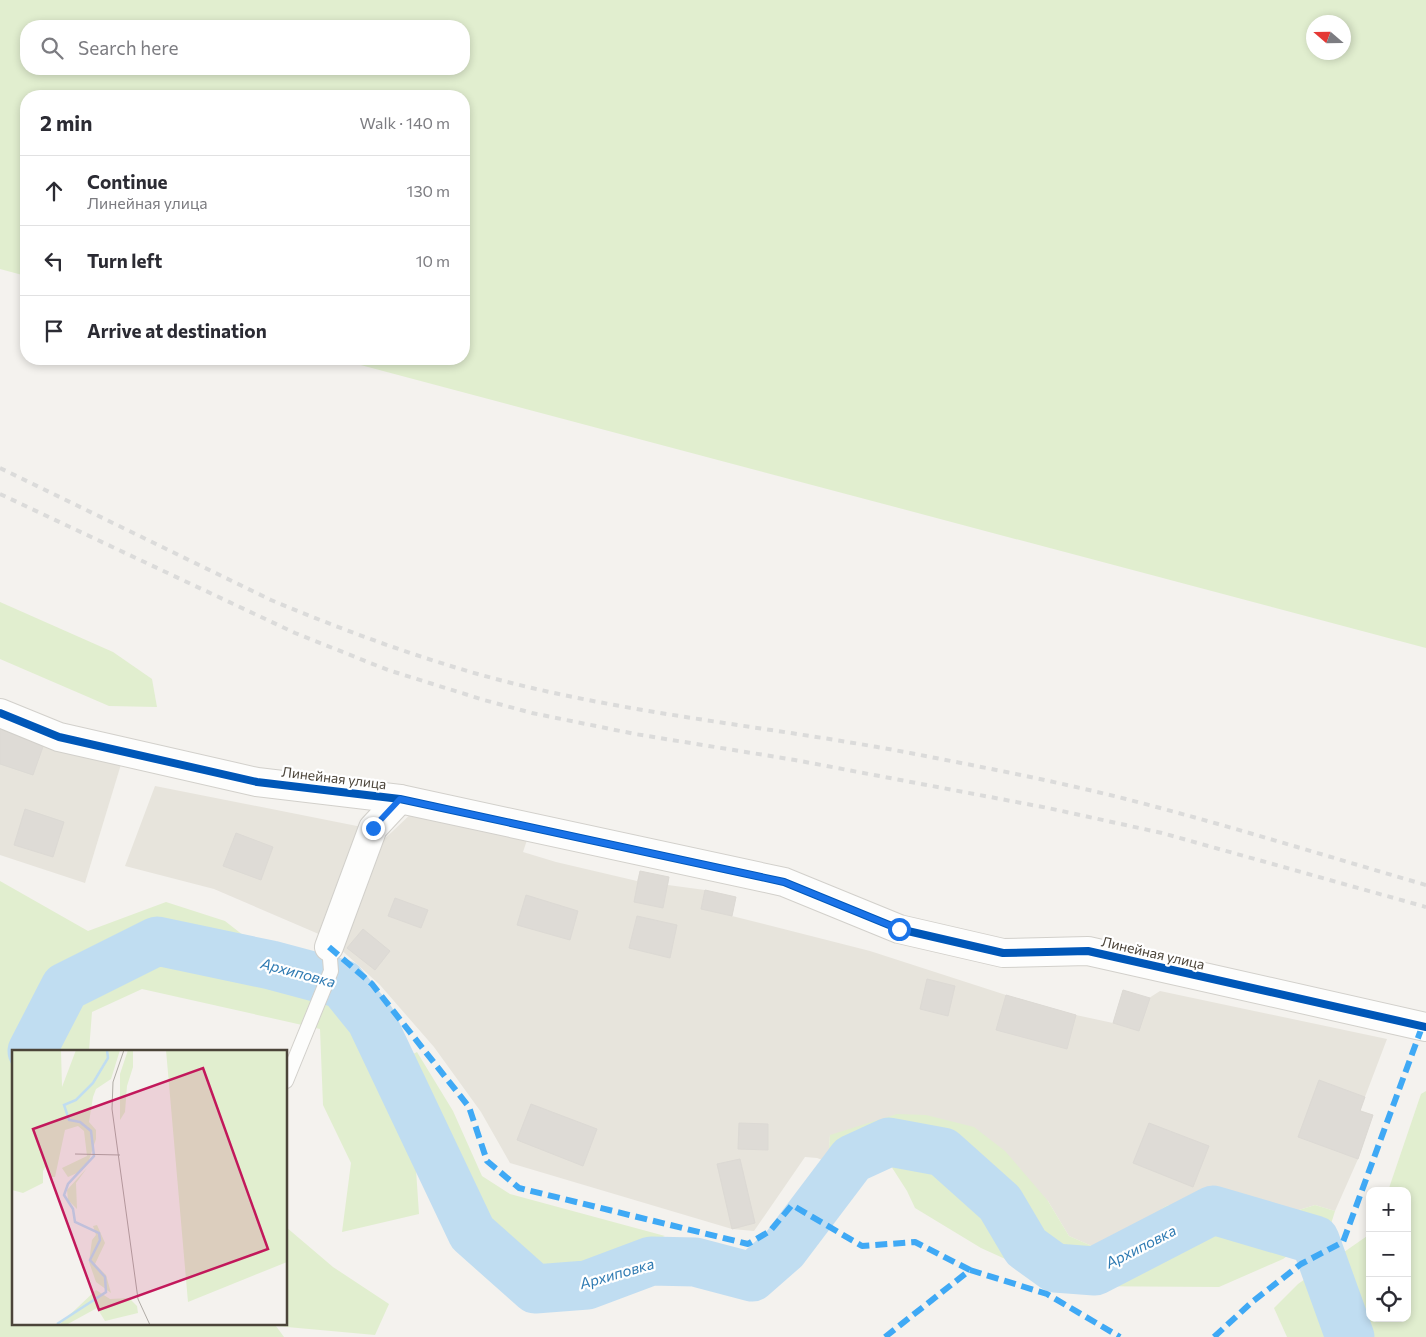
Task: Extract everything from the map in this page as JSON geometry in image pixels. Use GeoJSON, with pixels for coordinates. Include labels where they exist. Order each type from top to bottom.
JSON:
{"type":"FeatureCollection","features":[{"type":"Feature","properties":{"kind":"street","name":"Линейная улица"},"geometry":{"type":"LineString","coordinates":[[0,713],[59,737],[257,782],[400,799],[784,882],[899,929],[1003,953],[1088,951],[1426,1028]]}},
{"type":"Feature","properties":{"kind":"street"},"geometry":{"type":"LineString","coordinates":[[330,959],[373,828],[400,799]]}},
{"type":"Feature","properties":{"kind":"lane"},"geometry":{"type":"LineString","coordinates":[[288,1076],[323,991],[330,959]]}},
{"type":"Feature","properties":{"kind":"shaded area"},"geometry":{"type":"Polygon","coordinates":[[[0,725],[122,761],[85,883],[0,855],[0,725]]]}},
{"type":"Feature","properties":{"kind":"shaded area"},"geometry":{"type":"Polygon","coordinates":[[[155,786],[362,827],[321,935],[214,889],[125,866],[155,786]]]}},
{"type":"Feature","properties":{"kind":"shaded area"},"geometry":{"type":"Polygon","coordinates":[[[414,811],[528,837],[523,852],[556,862],[637,881],[640,871],[669,877],[668,885],[705,890],[736,897],[732,916],[870,951],[1006,995],[1076,1015],[1113,1023],[1123,990],[1149,998],[1160,991],[1387,1039],[1360,1110],[1373,1115],[1358,1159],[1335,1211],[1315,1205],[1286,1214],[1201,1199],[1166,1206],[1140,1226],[1094,1247],[1069,1236],[1048,1201],[830,1135],[828,1162],[817,1158],[805,1157],[754,1231],[732,1229],[510,1163],[481,1112],[434,1047],[380,985],[338,947],[375,848],[414,811]]]}},
{"type":"Feature","properties":{"kind":"green space"},"geometry":{"type":"Polygon","coordinates":[[[0,0],[1426,0],[1426,648],[361,365],[470,365],[470,90],[20,90],[20,274],[0,269],[0,0]]]}},
{"type":"Feature","properties":{"kind":"green space"},"geometry":{"type":"Polygon","coordinates":[[[0,602],[113,652],[152,679],[157,707],[109,706],[0,659],[0,602]]]}},
{"type":"Feature","properties":{"kind":"green space"},"geometry":{"type":"Polygon","coordinates":[[[0,881],[88,931],[166,902],[225,921],[356,1024],[414,1140],[419,1214],[342,1232],[351,1163],[323,1105],[320,1029],[142,989],[92,1012],[89,1050],[12,1050],[12,1324],[288,1324],[288,1229],[333,1267],[389,1304],[375,1335],[276,1326],[284,1337],[0,1337],[0,881]]]}},
{"type":"Feature","properties":{"kind":"green space"},"geometry":{"type":"Polygon","coordinates":[[[417,1052],[453,1111],[482,1176],[510,1194],[665,1236],[583,1269],[549,1269],[510,1257],[489,1232],[405,1058],[417,1052]]]}},
{"type":"Feature","properties":{"kind":"green space"},"geometry":{"type":"Polygon","coordinates":[[[1426,1091],[1426,1337],[1287,1337],[1274,1308],[1298,1284],[1366,1237],[1366,1322],[1411,1322],[1411,1187],[1389,1187],[1421,1094],[1426,1091]]]}},
{"type":"Feature","properties":{"kind":"green space"},"geometry":{"type":"Polygon","coordinates":[[[897,1114],[926,1115],[974,1127],[1005,1151],[1048,1201],[1069,1236],[1094,1247],[1140,1226],[1166,1206],[1201,1199],[1286,1214],[1315,1205],[1335,1211],[1331,1224],[1283,1259],[1219,1287],[1065,1286],[981,1248],[915,1208],[891,1166],[861,1179],[828,1162],[830,1135],[897,1114]]]}},
{"type":"Feature","properties":{"kind":"building"},"geometry":{"type":"Polygon","coordinates":[[[0,725],[45,741],[33,775],[0,764],[0,725]]]}},
{"type":"Feature","properties":{"kind":"building"},"geometry":{"type":"Polygon","coordinates":[[[25,809],[64,822],[53,857],[14,845],[25,809]]]}},
{"type":"Feature","properties":{"kind":"building"},"geometry":{"type":"Polygon","coordinates":[[[236,833],[273,847],[261,880],[223,866],[236,833]]]}},
{"type":"Feature","properties":{"kind":"building"},"geometry":{"type":"Polygon","coordinates":[[[640,871],[669,877],[663,908],[634,902],[640,871]]]}},
{"type":"Feature","properties":{"kind":"building"},"geometry":{"type":"Polygon","coordinates":[[[705,890],[736,897],[732,916],[701,909],[705,890]]]}},
{"type":"Feature","properties":{"kind":"building"},"geometry":{"type":"Polygon","coordinates":[[[526,895],[578,911],[570,940],[517,925],[526,895]]]}},
{"type":"Feature","properties":{"kind":"building"},"geometry":{"type":"Polygon","coordinates":[[[395,898],[428,910],[421,928],[388,916],[395,898]]]}},
{"type":"Feature","properties":{"kind":"building"},"geometry":{"type":"Polygon","coordinates":[[[637,916],[677,925],[670,958],[629,948],[637,916]]]}},
{"type":"Feature","properties":{"kind":"building"},"geometry":{"type":"Polygon","coordinates":[[[363,929],[390,951],[375,970],[347,948],[363,929]]]}},
{"type":"Feature","properties":{"kind":"building"},"geometry":{"type":"Polygon","coordinates":[[[927,979],[955,986],[948,1016],[920,1009],[927,979]]]}},
{"type":"Feature","properties":{"kind":"building"},"geometry":{"type":"Polygon","coordinates":[[[1123,990],[1150,998],[1139,1031],[1113,1023],[1123,990]]]}},
{"type":"Feature","properties":{"kind":"building"},"geometry":{"type":"Polygon","coordinates":[[[1006,995],[1076,1015],[1067,1049],[996,1030],[1006,995]]]}},
{"type":"Feature","properties":{"kind":"building"},"geometry":{"type":"Polygon","coordinates":[[[1319,1080],[1365,1097],[1360,1111],[1373,1115],[1358,1159],[1298,1137],[1319,1080]]]}},
{"type":"Feature","properties":{"kind":"building"},"geometry":{"type":"Polygon","coordinates":[[[531,1104],[597,1129],[583,1166],[517,1140],[531,1104]]]}},
{"type":"Feature","properties":{"kind":"building"},"geometry":{"type":"Polygon","coordinates":[[[739,1123],[768,1124],[768,1150],[738,1149],[739,1123]]]}},
{"type":"Feature","properties":{"kind":"building"},"geometry":{"type":"Polygon","coordinates":[[[1149,1123],[1209,1146],[1193,1187],[1133,1163],[1149,1123]]]}},
{"type":"Feature","properties":{"kind":"building"},"geometry":{"type":"Polygon","coordinates":[[[740,1159],[755,1223],[732,1229],[717,1164],[740,1159]]]}},
{"type":"Feature","properties":{"kind":"waterway","name":"Архиповка"},"geometry":{"type":"LineString","coordinates":[[33,1050],[65,987],[157,941],[271,965],[342,984],[371,1020],[472,1233],[535,1289],[587,1285],[651,1261],[695,1262],[752,1277],[784,1249],[852,1159],[889,1142],[943,1152],[1000,1203],[1026,1247],[1055,1268],[1095,1271],[1213,1210],[1315,1240],[1350,1337]]}},
{"type":"Feature","properties":{"kind":"railway"},"geometry":{"type":"LineString","coordinates":[[0,468],[271,600],[367,638],[498,680],[626,707],[910,753],[1018,774],[1126,799],[1201,819],[1426,885]]}},
{"type":"Feature","properties":{"kind":"railway"},"geometry":{"type":"LineString","coordinates":[[0,494],[295,633],[388,670],[484,700],[532,713],[635,734],[795,760],[1048,808],[1162,833],[1426,907]]}},
{"type":"Feature","properties":{"kind":"marked path"},"geometry":{"type":"LineString","coordinates":[[329,947],[372,984],[469,1107],[487,1161],[519,1188],[748,1244],[770,1231],[792,1205],[862,1246],[915,1242],[970,1270]]}},
{"type":"Feature","properties":{"kind":"marked path"},"geometry":{"type":"LineString","coordinates":[[1214,1337],[1252,1302],[1301,1264],[1343,1242],[1422,1027]]}},
{"type":"Feature","properties":{"kind":"marked path"},"geometry":{"type":"LineString","coordinates":[[885,1337],[970,1270],[1047,1294],[1120,1337]]}},
{"type":"Feature","properties":{"kind":"cycle path"},"geometry":{"type":"LineString","coordinates":[[0,713],[59,737],[257,782],[400,799],[784,882],[899,929],[1003,953],[1088,951],[1426,1027]]}},
{"type":"Feature","properties":{"kind":"route"},"geometry":{"type":"LineString","coordinates":[[373,828],[400,799],[784,882],[899,929]]}}]}
